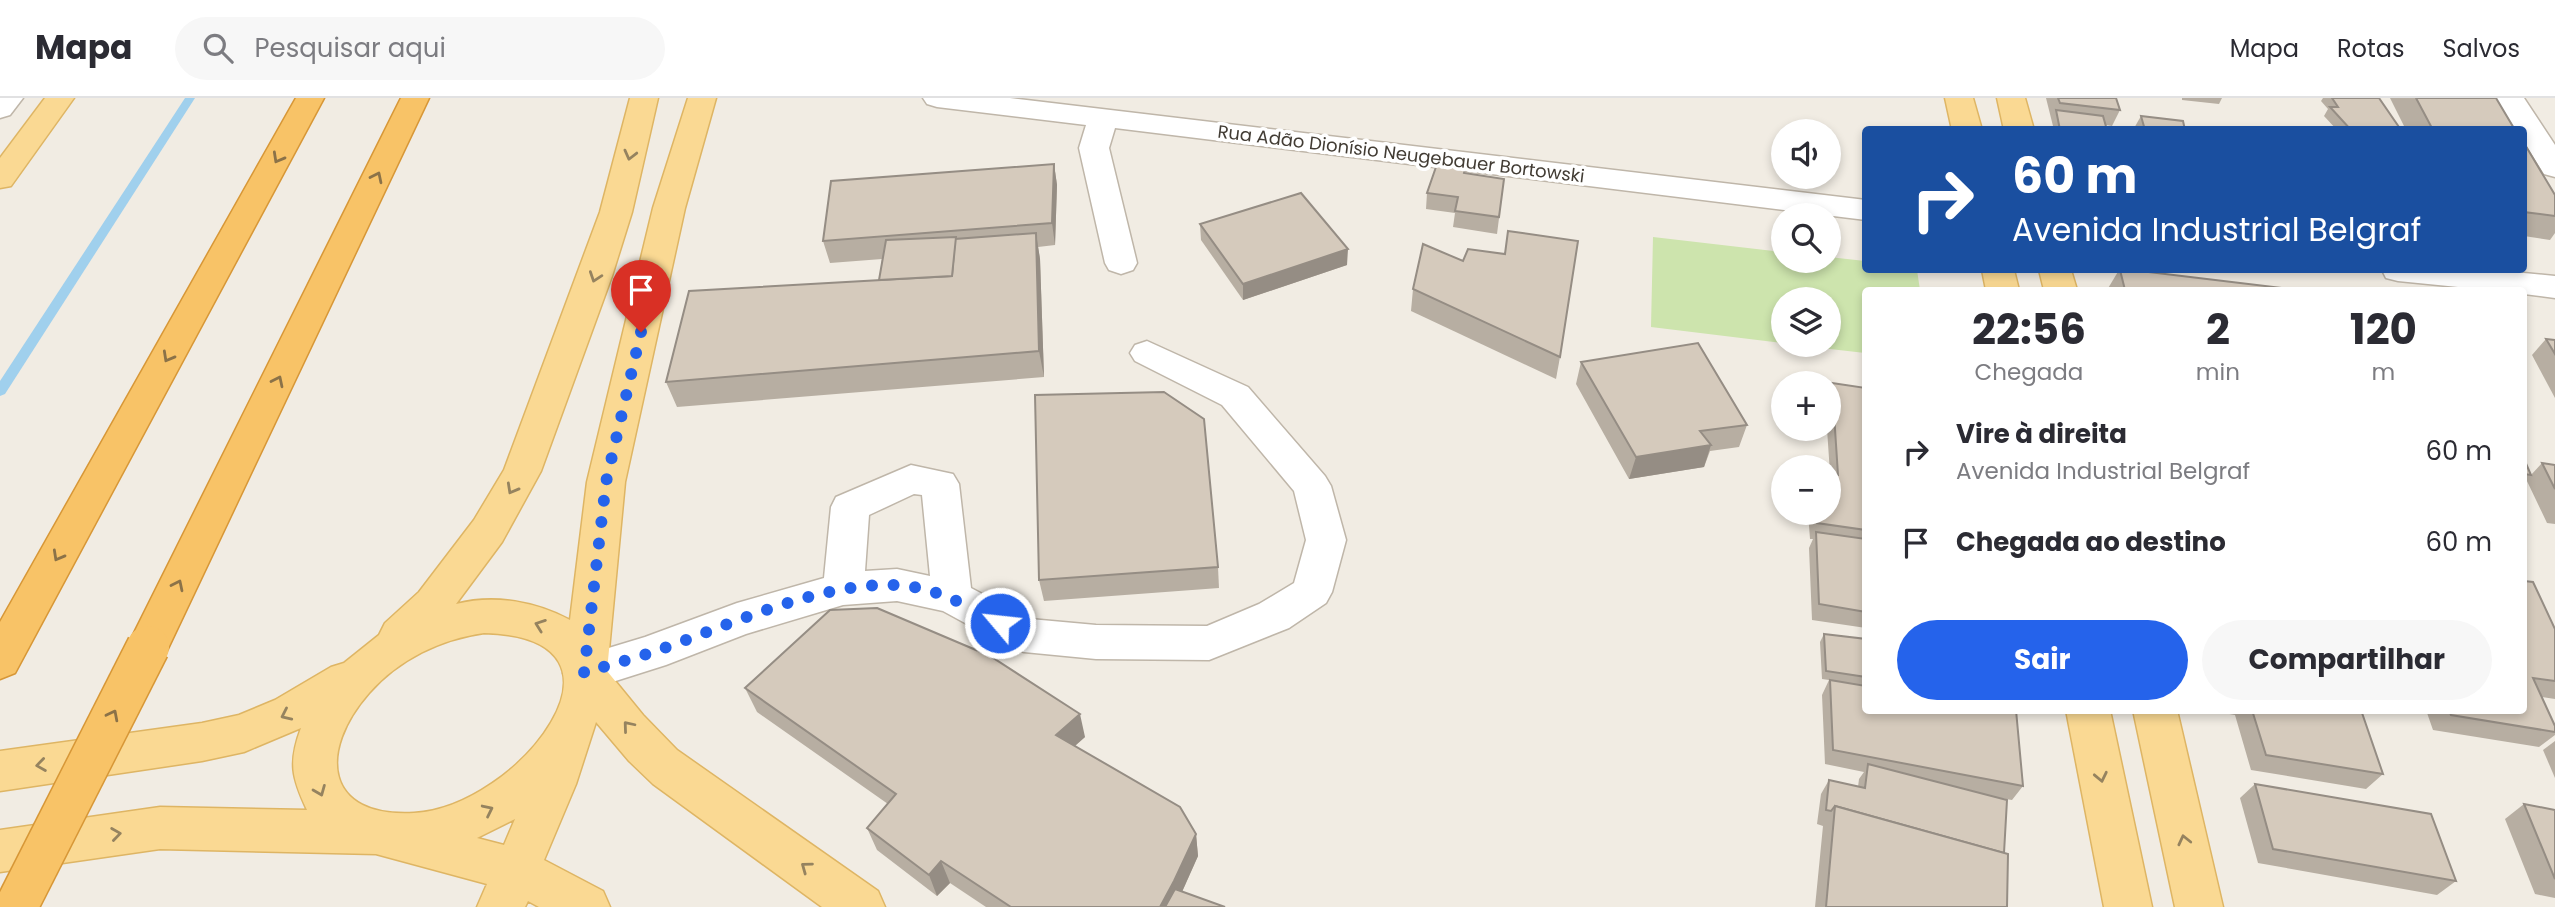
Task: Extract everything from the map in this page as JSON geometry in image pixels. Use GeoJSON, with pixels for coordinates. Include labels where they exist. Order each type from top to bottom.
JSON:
{"type":"FeatureCollection","features":[{"type":"Feature","properties":{"kind":"highway"},"geometry":{"type":"LineString","coordinates":[[2,658],[310,98]]}},
{"type":"Feature","properties":{"kind":"highway"},"geometry":{"type":"LineString","coordinates":[[16,907],[148,647],[415,98]]}},
{"type":"Feature","properties":{"kind":"main road"},"geometry":{"type":"LineString","coordinates":[[0,179],[60,98]]}},
{"type":"Feature","properties":{"kind":"main road"},"geometry":{"type":"LineString","coordinates":[[586,907],[510,889],[341,821],[320,797],[312,767],[318,733],[337,699],[433,604],[488,531],[522,471],[616,212],[644,98]]}},
{"type":"Feature","properties":{"kind":"main road"},"geometry":{"type":"LineString","coordinates":[[510,889],[582,705],[606,482],[669,208],[702,98]]}},
{"type":"Feature","properties":{"kind":"main road"},"geometry":{"type":"LineString","coordinates":[[1959,98],[1966,126]]}},
{"type":"Feature","properties":{"kind":"main road"},"geometry":{"type":"LineString","coordinates":[[2011,98],[2018,126]]}},
{"type":"Feature","properties":{"kind":"main road"},"geometry":{"type":"LineString","coordinates":[[0,771],[202,742],[244,733],[290,713],[366,668],[402,642],[442,625],[482,616],[519,617],[550,628],[572,647],[584,673],[655,759],[861,907]]}},
{"type":"Feature","properties":{"kind":"main road"},"geometry":{"type":"LineString","coordinates":[[2089,714],[2128,907]]}},
{"type":"Feature","properties":{"kind":"main road"},"geometry":{"type":"LineString","coordinates":[[2156,714],[2199,907]]}},
{"type":"Feature","properties":{"kind":"main road"},"geometry":{"type":"LineString","coordinates":[[0,851],[160,828],[415,834],[458,825],[490,810],[537,777],[566,742]]}},
{"type":"Feature","properties":{"kind":"street"},"geometry":{"type":"LineString","coordinates":[[0,109],[9,98]]}},
{"type":"Feature","properties":{"kind":"street","name":"Rua Adão Dionísio Neugebauer Bortowski"},"geometry":{"type":"LineString","coordinates":[[937,98],[1862,210]]}},
{"type":"Feature","properties":{"kind":"street"},"geometry":{"type":"LineString","coordinates":[[2510,98],[2555,168]]}},
{"type":"Feature","properties":{"kind":"street"},"geometry":{"type":"LineString","coordinates":[[1103,118],[1094,148],[1121,263]]}},
{"type":"Feature","properties":{"kind":"street"},"geometry":{"type":"LineString","coordinates":[[2426,273],[2555,287]]}},
{"type":"Feature","properties":{"kind":"street"},"geometry":{"type":"LineString","coordinates":[[584,673],[651,653],[737,620],[842,589],[897,585],[952,597],[1024,635],[1096,642],[1209,643],[1274,616],[1312,592],[1326,540],[1312,486],[1235,396],[1147,353]]}},
{"type":"Feature","properties":{"kind":"street"},"geometry":{"type":"LineString","coordinates":[[842,589],[850,507],[911,479],[940,484],[952,597]]}},
{"type":"Feature","properties":{"kind":"green space"},"geometry":{"type":"Polygon","coordinates":[[[1653,237],[1771,251],[1771,273],[1841,273],[1841,258],[1862,261],[1862,273],[1917,273],[1920,287],[1862,287],[1862,353],[1841,350],[1841,287],[1771,287],[1771,342],[1651,327],[1653,237]]]}},
{"type":"Feature","properties":{"kind":"building"},"geometry":{"type":"Polygon","coordinates":[[[2058,98],[2116,98],[2120,110],[2060,103],[2058,98]]]}},
{"type":"Feature","properties":{"kind":"building"},"geometry":{"type":"Polygon","coordinates":[[[2332,98],[2379,98],[2398,126],[2347,126],[2330,107],[2338,107],[2332,98]]]}},
{"type":"Feature","properties":{"kind":"building"},"geometry":{"type":"Polygon","coordinates":[[[2416,98],[2496,98],[2513,126],[2431,126],[2416,98]]]}},
{"type":"Feature","properties":{"kind":"building"},"geometry":{"type":"Polygon","coordinates":[[[2056,110],[2103,116],[2106,126],[2059,126],[2056,110]]]}},
{"type":"Feature","properties":{"kind":"building"},"geometry":{"type":"Polygon","coordinates":[[[2141,116],[2183,121],[2184,126],[2144,126],[2141,116]]]}},
{"type":"Feature","properties":{"kind":"building"},"geometry":{"type":"Polygon","coordinates":[[[2527,148],[2555,195],[2555,216],[2527,212],[2527,148]]]}},
{"type":"Feature","properties":{"kind":"building"},"geometry":{"type":"Polygon","coordinates":[[[1054,164],[1052,223],[823,241],[831,181],[1054,164]]]}},
{"type":"Feature","properties":{"kind":"building"},"geometry":{"type":"Polygon","coordinates":[[[1437,164],[1465,168],[1464,173],[1504,179],[1499,217],[1455,211],[1458,197],[1427,193],[1437,164]]]}},
{"type":"Feature","properties":{"kind":"building"},"geometry":{"type":"Polygon","coordinates":[[[1301,193],[1348,249],[1243,284],[1200,224],[1301,193]]]}},
{"type":"Feature","properties":{"kind":"building"},"geometry":{"type":"Polygon","coordinates":[[[1508,231],[1578,241],[1560,357],[1413,289],[1423,244],[1463,261],[1468,249],[1505,254],[1508,231]]]}},
{"type":"Feature","properties":{"kind":"building"},"geometry":{"type":"Polygon","coordinates":[[[1036,233],[1039,351],[666,382],[689,291],[952,276],[955,239],[1036,233]]]}},
{"type":"Feature","properties":{"kind":"building"},"geometry":{"type":"Polygon","coordinates":[[[956,237],[952,276],[879,280],[886,240],[956,237]]]}},
{"type":"Feature","properties":{"kind":"building"},"geometry":{"type":"Polygon","coordinates":[[[2121,273],[2157,273],[2273,287],[2124,287],[2121,273]]]}},
{"type":"Feature","properties":{"kind":"building"},"geometry":{"type":"Polygon","coordinates":[[[2546,339],[2555,340],[2555,354],[2546,339]]]}},
{"type":"Feature","properties":{"kind":"building"},"geometry":{"type":"Polygon","coordinates":[[[1698,343],[1747,425],[1700,431],[1711,445],[1636,457],[1581,362],[1698,343]]]}},
{"type":"Feature","properties":{"kind":"building"},"geometry":{"type":"Polygon","coordinates":[[[1841,384],[1862,387],[1862,529],[1831,525],[1841,525],[1841,455],[1837,455],[1836,441],[1841,441],[1841,384]]]}},
{"type":"Feature","properties":{"kind":"building"},"geometry":{"type":"Polygon","coordinates":[[[1164,392],[1204,419],[1218,567],[1039,580],[1035,395],[1164,392]]]}},
{"type":"Feature","properties":{"kind":"building"},"geometry":{"type":"Polygon","coordinates":[[[2542,463],[2555,465],[2555,489],[2542,463]]]}},
{"type":"Feature","properties":{"kind":"building"},"geometry":{"type":"Polygon","coordinates":[[[1816,532],[1862,538],[1862,611],[1819,604],[1816,532]]]}},
{"type":"Feature","properties":{"kind":"building"},"geometry":{"type":"Polygon","coordinates":[[[2527,581],[2533,582],[2555,629],[2555,681],[2533,678],[2555,726],[2555,732],[2451,715],[2527,714],[2527,581]]]}},
{"type":"Feature","properties":{"kind":"building"},"geometry":{"type":"Polygon","coordinates":[[[877,608],[990,656],[1080,714],[1056,735],[1180,807],[1196,834],[1160,907],[1011,907],[941,861],[929,875],[867,828],[896,794],[745,688],[830,610],[877,608]]]}},
{"type":"Feature","properties":{"kind":"building"},"geometry":{"type":"Polygon","coordinates":[[[1824,634],[1862,639],[1862,676],[1826,671],[1824,634]]]}},
{"type":"Feature","properties":{"kind":"building"},"geometry":{"type":"Polygon","coordinates":[[[1830,680],[1862,685],[1862,714],[2016,714],[2023,786],[1833,750],[1830,680]]]}},
{"type":"Feature","properties":{"kind":"building"},"geometry":{"type":"Polygon","coordinates":[[[2253,714],[2362,714],[2383,774],[2266,755],[2253,714]]]}},
{"type":"Feature","properties":{"kind":"building"},"geometry":{"type":"Polygon","coordinates":[[[1868,764],[2007,800],[2004,853],[1835,806],[1831,811],[1826,810],[1829,780],[1865,788],[1868,764]]]}},
{"type":"Feature","properties":{"kind":"building"},"geometry":{"type":"Polygon","coordinates":[[[2255,784],[2431,814],[2456,881],[2273,849],[2255,784]]]}},
{"type":"Feature","properties":{"kind":"building"},"geometry":{"type":"Polygon","coordinates":[[[2524,804],[2555,810],[2555,879],[2524,804]]]}},
{"type":"Feature","properties":{"kind":"building"},"geometry":{"type":"Polygon","coordinates":[[[1835,806],[2008,854],[2007,907],[1826,907],[1835,806]]]}},
{"type":"Feature","properties":{"kind":"building"},"geometry":{"type":"Polygon","coordinates":[[[1175,889],[1225,907],[1165,907],[1175,889]]]}},
{"type":"Feature","properties":{"kind":"waterway"},"geometry":{"type":"LineString","coordinates":[[0,391],[190,98]]}},
{"type":"Feature","properties":{"kind":"route"},"geometry":{"type":"LineString","coordinates":[[641,332],[606,482],[584,673],[651,653],[737,620],[842,589],[897,585],[952,597],[1000,623]]}}]}
